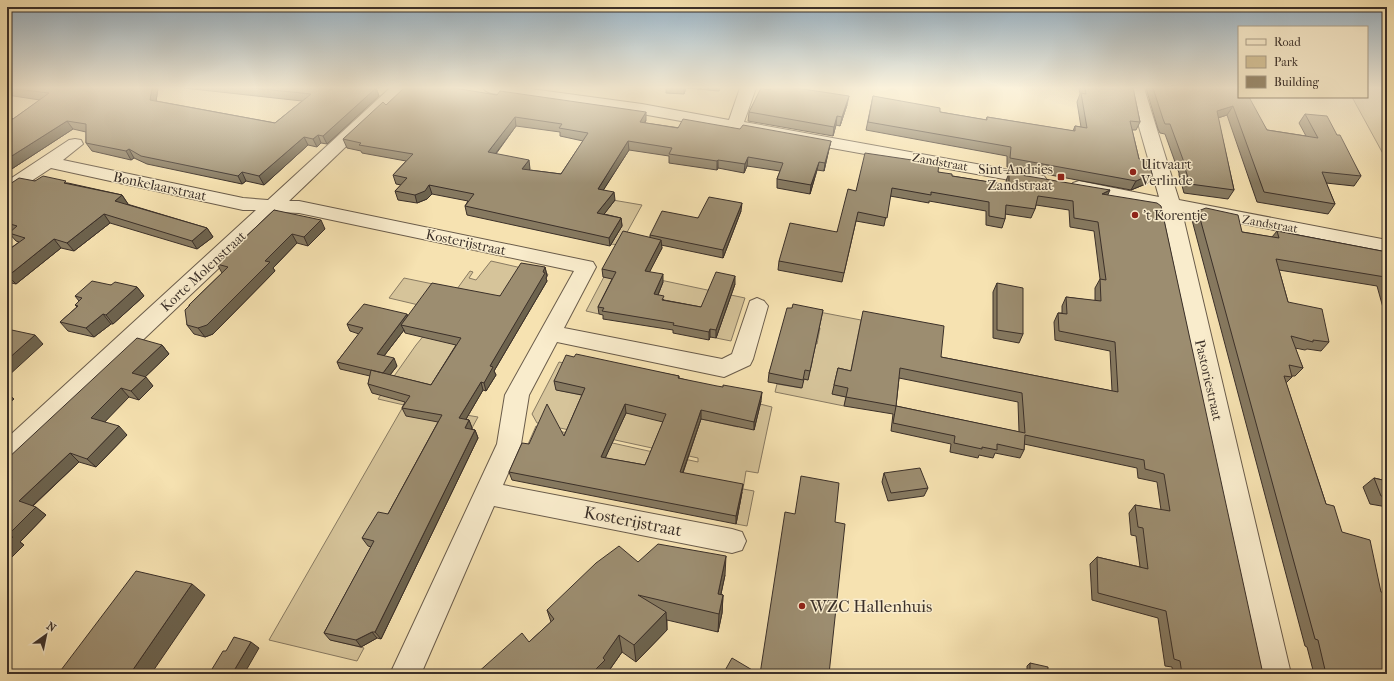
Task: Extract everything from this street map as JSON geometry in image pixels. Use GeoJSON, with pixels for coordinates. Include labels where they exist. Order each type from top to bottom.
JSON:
{"type":"FeatureCollection","features":[{"type":"Feature","properties":{"kind":"street","name":"Korte Molenstraat"},"geometry":{"type":"LineString","coordinates":[[7,453],[365,120]]}},
{"type":"Feature","properties":{"kind":"street","name":"Zandstraat"},"geometry":{"type":"LineString","coordinates":[[701,120],[1059,183],[1171,206],[1387,246]]}},
{"type":"Feature","properties":{"kind":"street"},"geometry":{"type":"LineString","coordinates":[[735,126],[737,120]]}},
{"type":"Feature","properties":{"kind":"street","name":"Pastoriestraat"},"geometry":{"type":"LineString","coordinates":[[1145,120],[1171,206],[1276,674]]}},
{"type":"Feature","properties":{"kind":"street"},"geometry":{"type":"LineString","coordinates":[[7,189],[75,144]]}},
{"type":"Feature","properties":{"kind":"street","name":"Bonkelaarstraat"},"geometry":{"type":"LineString","coordinates":[[48,162],[243,204],[272,206]]}},
{"type":"Feature","properties":{"kind":"street","name":"Kosterijstraat"},"geometry":{"type":"LineString","coordinates":[[272,206],[299,207],[586,267],[517,395],[512,411],[512,430],[509,444],[405,674]]}},
{"type":"Feature","properties":{"kind":"street"},"geometry":{"type":"LineString","coordinates":[[551,333],[724,368],[742,359],[757,306]]}},
{"type":"Feature","properties":{"kind":"street","name":"Kosterijstraat"},"geometry":{"type":"LineString","coordinates":[[486,493],[732,541]]}},
{"type":"Feature","properties":{"kind":"green space"},"geometry":{"type":"Polygon","coordinates":[[[1364,120],[1387,120],[1387,161],[1364,120]]]}},
{"type":"Feature","properties":{"kind":"green space"},"geometry":{"type":"Polygon","coordinates":[[[529,191],[595,197],[642,205],[620,245],[611,244],[621,226],[529,191]]]}},
{"type":"Feature","properties":{"kind":"green space"},"geometry":{"type":"Polygon","coordinates":[[[491,261],[548,274],[547,276],[523,272],[466,415],[478,417],[472,428],[379,548],[331,640],[364,648],[357,661],[269,640],[404,405],[378,399],[416,345],[444,311],[389,298],[404,278],[457,289],[470,271],[473,272],[469,278],[476,280],[491,261]]]}},
{"type":"Feature","properties":{"kind":"green space"},"geometry":{"type":"Polygon","coordinates":[[[607,271],[665,281],[745,298],[731,341],[716,338],[722,320],[611,291],[599,314],[586,311],[607,271]]]}},
{"type":"Feature","properties":{"kind":"green space"},"geometry":{"type":"Polygon","coordinates":[[[793,307],[861,320],[849,380],[832,394],[846,397],[844,406],[775,392],[777,384],[801,388],[804,379],[808,380],[812,363],[812,343],[817,344],[820,328],[816,327],[793,307]]]}},
{"type":"Feature","properties":{"kind":"green space"},"geometry":{"type":"Polygon","coordinates":[[[559,362],[568,364],[557,390],[738,427],[760,404],[772,407],[758,473],[746,471],[743,489],[754,491],[747,526],[736,524],[742,492],[525,451],[536,426],[698,462],[698,458],[537,423],[532,414],[559,362]]]}},
{"type":"Feature","properties":{"kind":"building"},"geometry":{"type":"Polygon","coordinates":[[[7,120],[258,120],[275,123],[279,120],[341,120],[323,136],[318,135],[313,139],[304,137],[259,176],[242,172],[238,176],[141,156],[129,149],[126,151],[86,143],[86,124],[67,121],[7,159],[7,120]]]}},
{"type":"Feature","properties":{"kind":"building"},"geometry":{"type":"Polygon","coordinates":[[[364,120],[513,120],[488,152],[529,160],[522,169],[561,174],[588,133],[559,128],[562,124],[534,120],[641,120],[640,122],[678,128],[683,120],[687,120],[740,129],[743,125],[831,141],[825,163],[819,162],[811,185],[777,179],[783,163],[748,157],[745,164],[717,161],[669,154],[672,148],[628,141],[598,189],[614,192],[597,213],[621,218],[609,238],[465,206],[474,194],[429,185],[425,191],[415,195],[395,191],[407,178],[393,175],[413,154],[359,145],[361,143],[343,139],[364,120]]]}},
{"type":"Feature","properties":{"kind":"building"},"geometry":{"type":"Polygon","coordinates":[[[793,120],[836,120],[834,127],[793,120]]]}},
{"type":"Feature","properties":{"kind":"building"},"geometry":{"type":"Polygon","coordinates":[[[868,120],[1004,120],[1075,131],[1075,126],[1087,128],[1086,120],[1140,120],[1140,122],[1130,121],[1139,159],[1149,161],[1152,174],[1136,181],[1010,158],[1011,147],[868,122],[868,120]]]}},
{"type":"Feature","properties":{"kind":"building"},"geometry":{"type":"Polygon","coordinates":[[[1163,120],[1219,120],[1234,190],[1190,184],[1185,165],[1170,124],[1165,124],[1163,120]]]}},
{"type":"Feature","properties":{"kind":"building"},"geometry":{"type":"Polygon","coordinates":[[[1238,120],[1261,120],[1267,130],[1318,138],[1308,120],[1329,120],[1337,135],[1340,135],[1361,176],[1322,172],[1335,204],[1264,192],[1238,120]]]}},
{"type":"Feature","properties":{"kind":"building"},"geometry":{"type":"Polygon","coordinates":[[[865,153],[939,164],[938,172],[952,174],[952,176],[1009,185],[1009,173],[1110,190],[1102,194],[1157,203],[1161,206],[1263,674],[1182,674],[1180,661],[1174,659],[1166,611],[1098,593],[1097,557],[1148,569],[1143,528],[1138,527],[1135,505],[1170,511],[1164,474],[1145,469],[1144,460],[1025,435],[1024,450],[997,444],[997,450],[982,447],[982,449],[954,443],[955,436],[893,423],[896,406],[846,397],[848,388],[834,385],[838,368],[851,371],[863,311],[944,326],[941,357],[1118,392],[1115,342],[1059,331],[1058,313],[1067,314],[1066,297],[1101,301],[1100,279],[1106,280],[1098,222],[1074,218],[1073,201],[1038,196],[1035,209],[1006,205],[1005,219],[989,216],[989,202],[931,192],[931,195],[892,188],[887,218],[858,212],[844,273],[779,261],[790,223],[837,232],[848,189],[856,191],[865,153]],[[900,368],[896,406],[1025,433],[1022,393],[900,368]]]}},
{"type":"Feature","properties":{"kind":"building"},"geometry":{"type":"Polygon","coordinates":[[[43,176],[66,181],[64,183],[122,195],[115,201],[207,228],[192,241],[104,214],[67,243],[54,239],[7,276],[7,251],[25,238],[9,233],[17,226],[7,223],[7,186],[19,178],[35,181],[43,176]]]}},
{"type":"Feature","properties":{"kind":"building"},"geometry":{"type":"Polygon","coordinates":[[[709,197],[742,203],[723,250],[650,235],[662,211],[698,218],[709,197]]]}},
{"type":"Feature","properties":{"kind":"building"},"geometry":{"type":"Polygon","coordinates":[[[1206,208],[1238,215],[1242,232],[1279,238],[1277,231],[1387,252],[1387,284],[1385,277],[1276,259],[1288,302],[1322,309],[1329,342],[1313,340],[1313,342],[1291,336],[1303,368],[1289,365],[1292,377],[1284,376],[1326,504],[1334,506],[1342,532],[1370,540],[1381,592],[1386,593],[1387,596],[1387,674],[1326,674],[1318,640],[1315,639],[1198,211],[1206,208]]]}},
{"type":"Feature","properties":{"kind":"building"},"geometry":{"type":"Polygon","coordinates":[[[274,210],[321,220],[304,237],[292,234],[265,261],[270,262],[207,325],[198,328],[187,325],[185,310],[228,267],[217,264],[274,210]]]}},
{"type":"Feature","properties":{"kind":"building"},"geometry":{"type":"Polygon","coordinates":[[[623,231],[661,240],[645,271],[663,274],[654,294],[664,296],[662,300],[701,307],[716,272],[735,276],[716,330],[710,329],[709,332],[673,325],[674,323],[602,311],[604,308],[598,307],[616,272],[602,269],[623,231]]]}},
{"type":"Feature","properties":{"kind":"building"},"geometry":{"type":"Polygon","coordinates":[[[521,263],[545,267],[543,272],[545,273],[490,366],[493,367],[484,383],[481,382],[459,418],[469,420],[465,428],[475,430],[375,632],[356,640],[324,633],[374,541],[362,538],[378,512],[388,514],[442,415],[402,408],[410,396],[368,384],[371,370],[431,385],[461,338],[401,325],[432,283],[500,296],[521,263]]]}},
{"type":"Feature","properties":{"kind":"building"},"geometry":{"type":"Polygon","coordinates":[[[92,281],[111,285],[115,282],[137,287],[106,315],[103,314],[86,328],[60,322],[78,306],[75,305],[82,298],[75,296],[92,281]]]}},
{"type":"Feature","properties":{"kind":"building"},"geometry":{"type":"Polygon","coordinates":[[[997,283],[1023,288],[1023,334],[997,330],[997,283]]]}},
{"type":"Feature","properties":{"kind":"building"},"geometry":{"type":"Polygon","coordinates":[[[364,304],[407,314],[377,354],[394,358],[383,373],[337,362],[363,328],[347,324],[364,304]]]}},
{"type":"Feature","properties":{"kind":"building"},"geometry":{"type":"Polygon","coordinates":[[[793,304],[823,310],[810,371],[805,370],[803,380],[769,373],[787,308],[792,308],[793,304]]]}},
{"type":"Feature","properties":{"kind":"building"},"geometry":{"type":"Polygon","coordinates":[[[7,329],[35,335],[7,360],[7,329]]]}},
{"type":"Feature","properties":{"kind":"building"},"geometry":{"type":"Polygon","coordinates":[[[137,338],[162,345],[132,373],[146,377],[131,391],[121,388],[91,418],[119,426],[87,459],[70,453],[19,501],[36,507],[8,535],[13,537],[7,543],[7,459],[137,338]]]}},
{"type":"Feature","properties":{"kind":"building"},"geometry":{"type":"Polygon","coordinates":[[[576,354],[679,376],[678,378],[717,386],[723,387],[723,385],[762,392],[754,422],[701,410],[680,472],[743,484],[736,516],[509,472],[522,443],[529,444],[547,404],[564,436],[585,388],[554,381],[566,355],[574,357],[576,354]],[[625,404],[601,457],[645,465],[666,414],[625,404]]]}},
{"type":"Feature","properties":{"kind":"building"},"geometry":{"type":"Polygon","coordinates":[[[920,468],[928,488],[891,493],[884,473],[920,468]]]}},
{"type":"Feature","properties":{"kind":"building","name":"WZC Hallenhuis"},"geometry":{"type":"Polygon","coordinates":[[[801,476],[839,483],[835,522],[845,524],[829,674],[760,674],[785,512],[795,514],[801,476]]]}},
{"type":"Feature","properties":{"kind":"building"},"geometry":{"type":"Polygon","coordinates":[[[1374,478],[1387,481],[1387,497],[1381,496],[1374,478]]]}},
{"type":"Feature","properties":{"kind":"building"},"geometry":{"type":"Polygon","coordinates":[[[658,544],[726,556],[718,594],[723,595],[719,614],[638,595],[666,612],[634,645],[619,635],[603,658],[605,660],[591,674],[476,674],[522,633],[529,642],[554,619],[547,610],[596,563],[619,546],[638,562],[658,544]]]}},
{"type":"Feature","properties":{"kind":"building"},"geometry":{"type":"Polygon","coordinates":[[[136,571],[192,584],[130,674],[58,674],[136,571]]]}},
{"type":"Feature","properties":{"kind":"building"},"geometry":{"type":"Polygon","coordinates":[[[234,637],[251,642],[232,674],[209,674],[223,651],[226,651],[234,637]]]}},
{"type":"Feature","properties":{"kind":"building"},"geometry":{"type":"Polygon","coordinates":[[[732,658],[759,674],[723,674],[732,658]]]}},
{"type":"Feature","properties":{"kind":"building"},"geometry":{"type":"Polygon","coordinates":[[[1030,663],[1048,667],[1048,674],[1030,674],[1030,663]]]}},
{"type":"Feature","properties":{"kind":"place","name":"Uitvaart Verlinde"},"geometry":{"type":"Point","coordinates":[1133,172]}},
{"type":"Feature","properties":{"kind":"place","name":"Sint-Andries Zandstraat"},"geometry":{"type":"Point","coordinates":[1061,177]}},
{"type":"Feature","properties":{"kind":"place","name":"'t Korentje"},"geometry":{"type":"Point","coordinates":[1135,215]}},
{"type":"Feature","properties":{"kind":"place","name":"WZC Hallenhuis"},"geometry":{"type":"Point","coordinates":[802,606]}}]}
